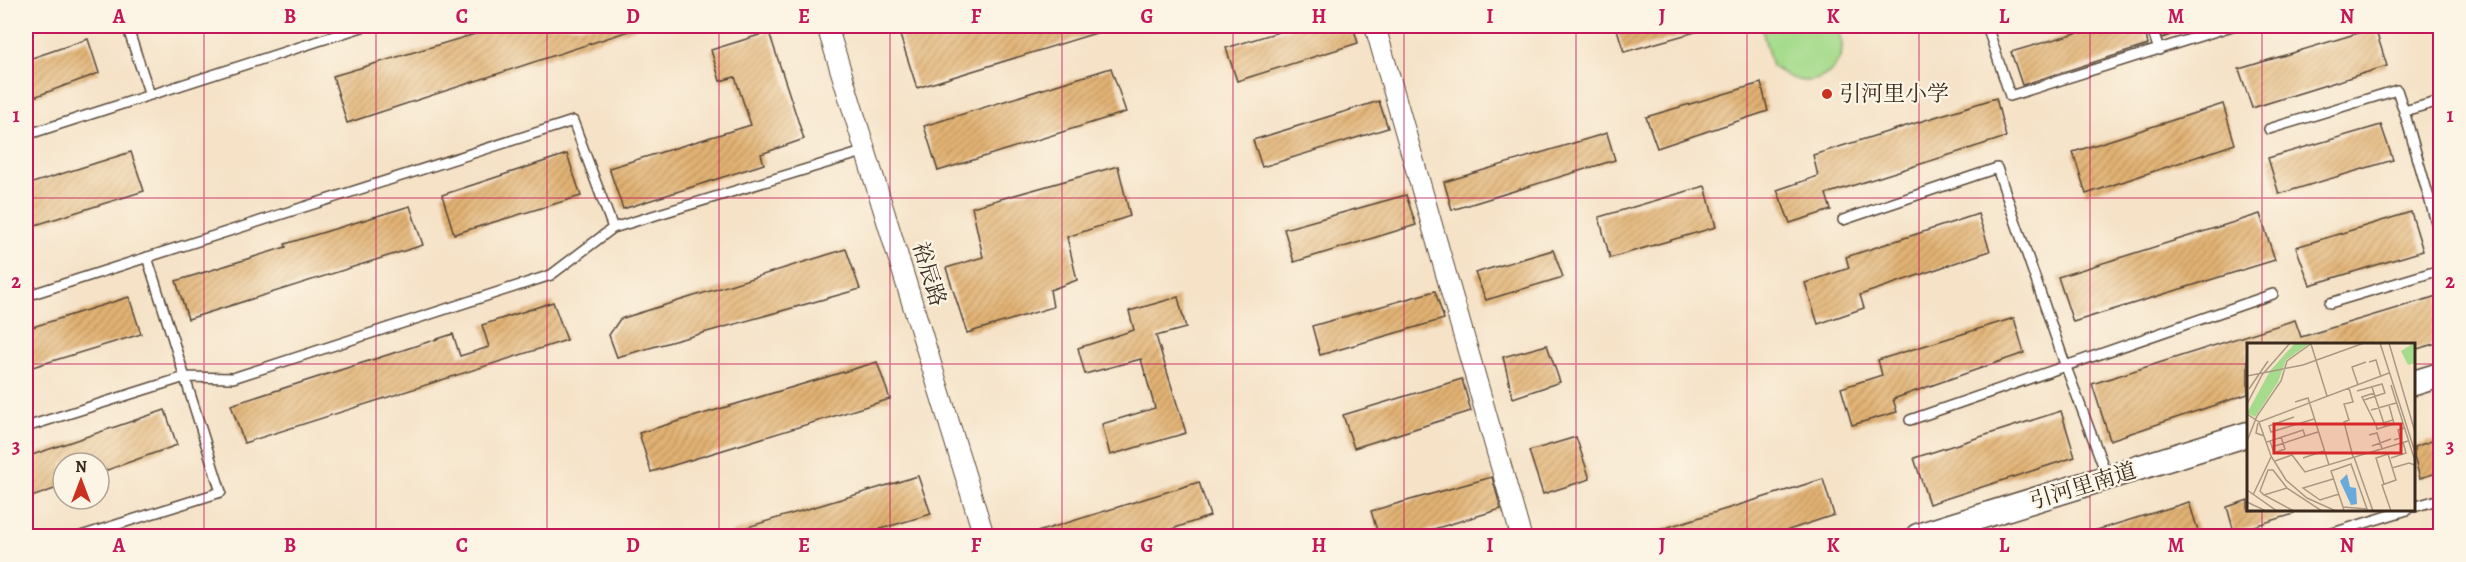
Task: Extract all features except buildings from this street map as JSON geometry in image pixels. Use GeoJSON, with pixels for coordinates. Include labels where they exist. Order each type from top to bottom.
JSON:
{"type":"FeatureCollection","features":[{"type":"Feature","properties":{"kind":"street","name":"裕辰路"},"geometry":{"type":"LineString","coordinates":[[827,26],[980,536]]}},
{"type":"Feature","properties":{"kind":"street"},"geometry":{"type":"LineString","coordinates":[[1375,26],[1521,537]]}},
{"type":"Feature","properties":{"kind":"street"},"geometry":{"type":"LineString","coordinates":[[2415,384],[2440,375]]}},
{"type":"Feature","properties":{"kind":"street","name":"引河里南道"},"geometry":{"type":"LineString","coordinates":[[1917,537],[2247,434]]}},
{"type":"Feature","properties":{"kind":"lane"},"geometry":{"type":"LineString","coordinates":[[127,26],[150,95]]}},
{"type":"Feature","properties":{"kind":"lane"},"geometry":{"type":"LineString","coordinates":[[26,135],[365,26]]}},
{"type":"Feature","properties":{"kind":"lane"},"geometry":{"type":"LineString","coordinates":[[1987,26],[2010,96],[2232,26]]}},
{"type":"Feature","properties":{"kind":"lane"},"geometry":{"type":"LineString","coordinates":[[2151,26],[2159,50]]}},
{"type":"Feature","properties":{"kind":"lane"},"geometry":{"type":"LineString","coordinates":[[2269,129],[2397,90],[2440,236]]}},
{"type":"Feature","properties":{"kind":"lane"},"geometry":{"type":"LineString","coordinates":[[2404,111],[2440,101]]}},
{"type":"Feature","properties":{"kind":"lane"},"geometry":{"type":"LineString","coordinates":[[26,296],[573,121],[613,228]]}},
{"type":"Feature","properties":{"kind":"lane"},"geometry":{"type":"LineString","coordinates":[[26,427],[185,377],[233,378],[551,275],[613,228],[866,151]]}},
{"type":"Feature","properties":{"kind":"lane"},"geometry":{"type":"LineString","coordinates":[[1843,220],[1997,168],[2066,367],[2108,478]]}},
{"type":"Feature","properties":{"kind":"lane"},"geometry":{"type":"LineString","coordinates":[[81,537],[221,492],[147,257]]}},
{"type":"Feature","properties":{"kind":"lane"},"geometry":{"type":"LineString","coordinates":[[2330,303],[2440,270]]}},
{"type":"Feature","properties":{"kind":"lane"},"geometry":{"type":"LineString","coordinates":[[1910,420],[2273,294]]}},
{"type":"Feature","properties":{"kind":"lane"},"geometry":{"type":"LineString","coordinates":[[2415,507],[2440,499]]}},
{"type":"Feature","properties":{"kind":"lane"},"geometry":{"type":"LineString","coordinates":[[2323,537],[2404,511]]}},
{"type":"Feature","properties":{"kind":"green space"},"geometry":{"type":"Polygon","coordinates":[[[1761,26],[1837,26],[1842,44],[1840,58],[1832,70],[1820,78],[1801,81],[1792,78],[1772,66],[1761,26]]]}},
{"type":"Feature","properties":{"kind":"place","name":"引河里小学"},"geometry":{"type":"Point","coordinates":[1827,94]}}]}
